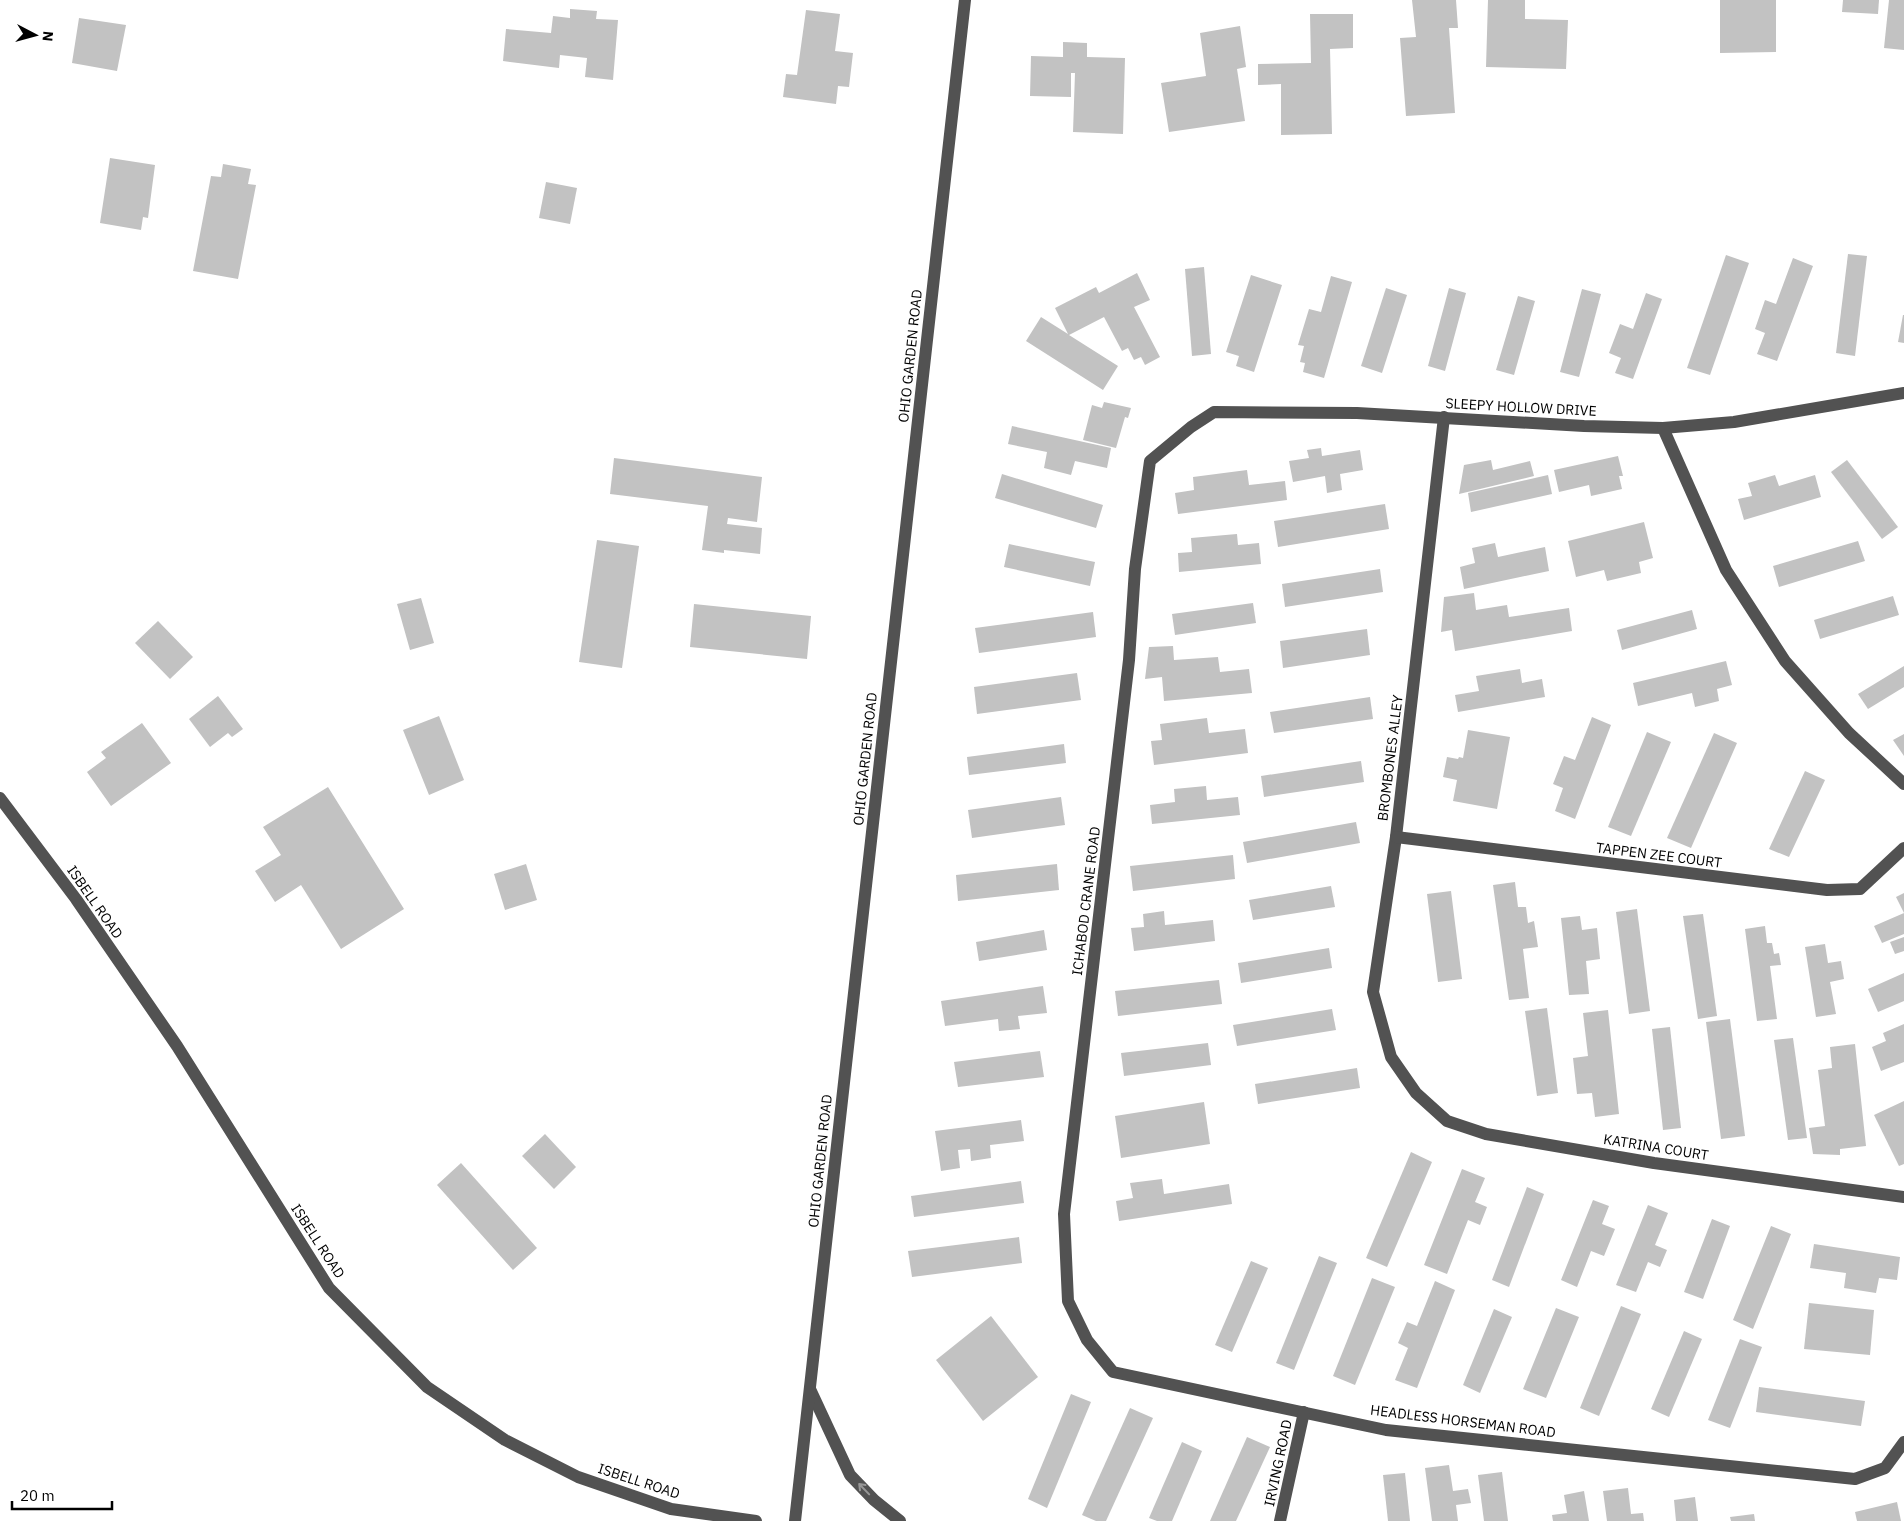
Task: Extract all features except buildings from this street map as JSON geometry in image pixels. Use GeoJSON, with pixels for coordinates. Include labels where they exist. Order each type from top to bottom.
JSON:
{"type":"FeatureCollection","features":[{"type":"Feature","properties":{"kind":"street","name":"OHIO GARDEN ROAD"},"geometry":{"type":"LineString","coordinates":[[795,1521],[965,0]]}},
{"type":"Feature","properties":{"kind":"street","name":"SLEEPY HOLLOW DRIVE"},"geometry":{"type":"LineString","coordinates":[[1150,461],[1191,427],[1214,412],[1357,413],[1584,426],[1663,428],[1734,422],[1904,393]]}},
{"type":"Feature","properties":{"kind":"street","name":"BROMBONES ALLEY"},"geometry":{"type":"LineString","coordinates":[[1416,1093],[1390,1057],[1373,992],[1396,837],[1444,417]]}},
{"type":"Feature","properties":{"kind":"street"},"geometry":{"type":"LineString","coordinates":[[1663,428],[1726,570],[1785,661],[1849,733],[1904,784]]}},
{"type":"Feature","properties":{"kind":"street","name":"ICHABOD CRANE ROAD"},"geometry":{"type":"LineString","coordinates":[[1086,1340],[1068,1301],[1064,1214],[1129,660],[1136,569],[1150,461]]}},
{"type":"Feature","properties":{"kind":"street","name":"ISBELL ROAD"},"geometry":{"type":"LineString","coordinates":[[0,798],[76,899],[176,1046],[329,1288],[427,1387],[505,1440],[578,1477],[671,1509],[756,1521]]}},
{"type":"Feature","properties":{"kind":"street","name":"TAPPEN ZEE COURT"},"geometry":{"type":"LineString","coordinates":[[1396,837],[1827,890],[1860,889],[1904,848]]}},
{"type":"Feature","properties":{"kind":"street","name":"KATRINA COURT"},"geometry":{"type":"LineString","coordinates":[[1416,1093],[1446,1121],[1486,1134],[1654,1163],[1904,1196]]}},
{"type":"Feature","properties":{"kind":"street","name":"HEADLESS HORSEMAN ROAD"},"geometry":{"type":"LineString","coordinates":[[1086,1340],[1113,1372],[1386,1430],[1855,1479],[1885,1468],[1904,1442]]}},
{"type":"Feature","properties":{"kind":"street"},"geometry":{"type":"LineString","coordinates":[[810,1388],[850,1475],[874,1500],[900,1521]]}},
{"type":"Feature","properties":{"kind":"street","name":"IRVING ROAD"},"geometry":{"type":"LineString","coordinates":[[1280,1521],[1304,1412]]}}]}
